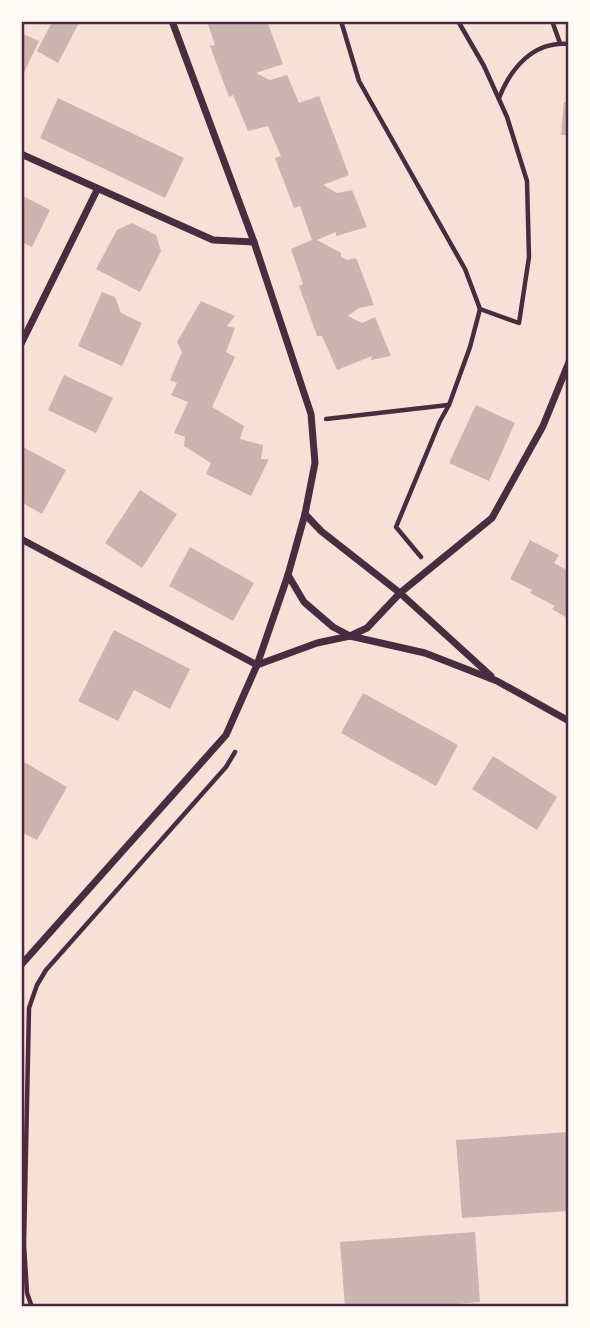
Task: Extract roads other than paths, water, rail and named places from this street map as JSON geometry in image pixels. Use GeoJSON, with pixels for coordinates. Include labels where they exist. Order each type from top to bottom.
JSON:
{"type":"FeatureCollection","features":[{"type":"Feature","properties":{"kind":"street"},"geometry":{"type":"LineString","coordinates":[[21,965],[226,734],[257,665],[288,575],[306,514],[315,463],[311,414],[254,242],[172,21]]}},
{"type":"Feature","properties":{"kind":"street"},"geometry":{"type":"LineString","coordinates":[[21,154],[213,240],[254,242]]}},
{"type":"Feature","properties":{"kind":"street"},"geometry":{"type":"LineString","coordinates":[[21,344],[97,190]]}},
{"type":"Feature","properties":{"kind":"street"},"geometry":{"type":"LineString","coordinates":[[21,539],[257,665],[317,643],[350,636],[368,628],[400,593],[492,518],[542,426],[569,362]]}},
{"type":"Feature","properties":{"kind":"street"},"geometry":{"type":"LineString","coordinates":[[306,514],[321,531],[400,593],[497,681]]}},
{"type":"Feature","properties":{"kind":"street"},"geometry":{"type":"LineString","coordinates":[[288,575],[304,602],[333,627],[350,636],[425,653],[497,681],[569,721]]}}]}
